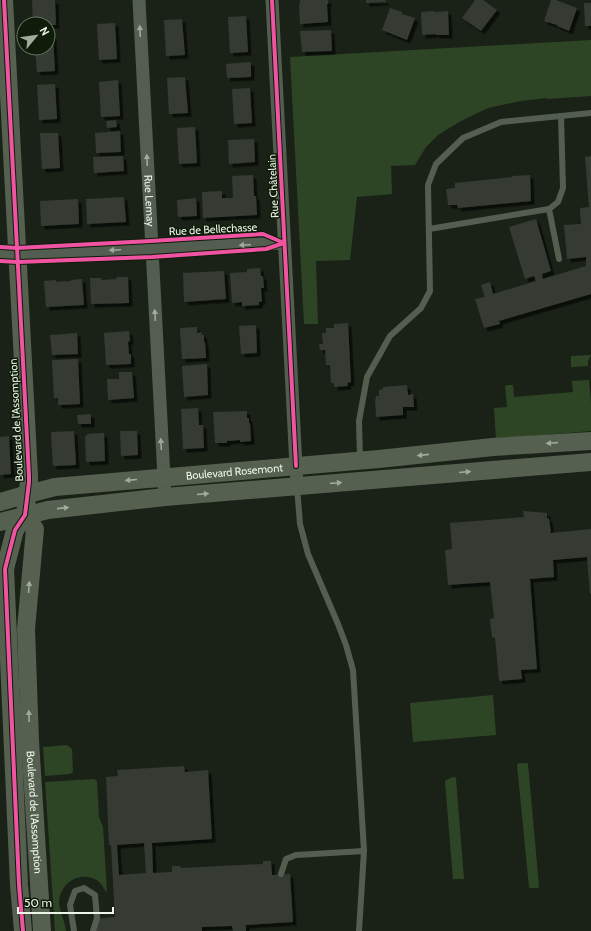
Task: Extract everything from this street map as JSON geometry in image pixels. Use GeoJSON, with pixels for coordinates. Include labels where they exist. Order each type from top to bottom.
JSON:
{"type":"FeatureCollection","features":[{"type":"Feature","properties":{"kind":"street","name":"Boulevard de l'Assomption"},"geometry":{"type":"LineString","coordinates":[[4,0],[9,254],[29,476],[25,515],[15,530],[2,565],[6,742],[23,931]]}},
{"type":"Feature","properties":{"kind":"street","name":"Rue Lemay"},"geometry":{"type":"LineString","coordinates":[[139,0],[164,497]]}},
{"type":"Feature","properties":{"kind":"street","name":"Rue Châtelain"},"geometry":{"type":"LineString","coordinates":[[272,0],[297,486]]}},
{"type":"Feature","properties":{"kind":"street","name":"Rue de Bellechasse"},"geometry":{"type":"LineString","coordinates":[[9,254],[284,243]]}},
{"type":"Feature","properties":{"kind":"street","name":"Boulevard Rosemont"},"geometry":{"type":"LineString","coordinates":[[0,502],[55,487],[360,461],[493,447],[591,441]]}},
{"type":"Feature","properties":{"kind":"street","name":"Boulevard Rosemont"},"geometry":{"type":"LineString","coordinates":[[0,522],[48,510],[164,497],[591,462]]}},
{"type":"Feature","properties":{"kind":"street","name":"Boulevard de l'Assomption"},"geometry":{"type":"LineString","coordinates":[[25,515],[35,529],[26,629],[30,741],[42,931]]}},
{"type":"Feature","properties":{"kind":"street","name":"Boulevard de l'Assomption"},"geometry":{"type":"LineString","coordinates":[[6,742],[30,741]]}},
{"type":"Feature","properties":{"kind":"lane"},"geometry":{"type":"LineString","coordinates":[[360,461],[359,421],[367,377],[390,336],[421,308],[430,291],[428,185],[436,164],[463,138],[501,122],[591,113]]}},
{"type":"Feature","properties":{"kind":"lane"},"geometry":{"type":"LineString","coordinates":[[429,229],[549,209],[558,202],[563,188],[561,116]]}},
{"type":"Feature","properties":{"kind":"lane"},"geometry":{"type":"LineString","coordinates":[[549,209],[558,259]]}},
{"type":"Feature","properties":{"kind":"lane"},"geometry":{"type":"LineString","coordinates":[[297,486],[300,524],[308,554],[346,645],[352,670],[364,851],[359,931]]}},
{"type":"Feature","properties":{"kind":"lane"},"geometry":{"type":"LineString","coordinates":[[281,874],[286,860],[296,855],[364,851]]}},
{"type":"Feature","properties":{"kind":"lane"},"geometry":{"type":"LineString","coordinates":[[74,931],[70,905],[75,891],[84,888],[95,895],[97,918],[93,931]]}},
{"type":"Feature","properties":{"kind":"green space"},"geometry":{"type":"Polygon","coordinates":[[[591,40],[591,96],[546,98],[521,101],[488,108],[461,121],[438,135],[426,147],[415,165],[391,166],[392,194],[357,197],[350,260],[316,261],[318,324],[304,324],[290,57],[591,40]]]}},
{"type":"Feature","properties":{"kind":"green space"},"geometry":{"type":"Polygon","coordinates":[[[591,355],[588,361],[588,366],[571,367],[571,356],[591,355]]]}},
{"type":"Feature","properties":{"kind":"green space"},"geometry":{"type":"Polygon","coordinates":[[[589,380],[591,431],[496,439],[494,408],[507,407],[505,386],[513,385],[514,397],[573,392],[572,381],[589,380]]]}},
{"type":"Feature","properties":{"kind":"green space"},"geometry":{"type":"Polygon","coordinates":[[[493,695],[496,735],[413,742],[410,703],[493,695]]]}},
{"type":"Feature","properties":{"kind":"green space"},"geometry":{"type":"Polygon","coordinates":[[[67,745],[72,749],[73,772],[70,774],[45,776],[43,747],[67,745]]]}},
{"type":"Feature","properties":{"kind":"green space"},"geometry":{"type":"Polygon","coordinates":[[[519,763],[528,764],[538,888],[529,887],[517,765],[519,763]]]}},
{"type":"Feature","properties":{"kind":"green space"},"geometry":{"type":"Polygon","coordinates":[[[453,777],[456,779],[464,879],[453,879],[445,782],[453,777]]]}},
{"type":"Feature","properties":{"kind":"green space"},"geometry":{"type":"Polygon","coordinates":[[[94,779],[97,781],[99,817],[103,827],[107,893],[98,881],[92,878],[79,877],[68,883],[61,894],[59,901],[66,931],[55,931],[45,782],[94,779]]]}},
{"type":"Feature","properties":{"kind":"building"},"geometry":{"type":"Polygon","coordinates":[[[32,0],[55,0],[56,16],[33,16],[32,0]]]}},
{"type":"Feature","properties":{"kind":"building"},"geometry":{"type":"Polygon","coordinates":[[[300,0],[328,0],[328,22],[300,24],[300,0]]]}},
{"type":"Feature","properties":{"kind":"building"},"geometry":{"type":"Polygon","coordinates":[[[366,0],[385,0],[386,2],[366,3],[366,0]]]}},
{"type":"Feature","properties":{"kind":"building"},"geometry":{"type":"Polygon","coordinates":[[[475,0],[483,0],[497,10],[481,31],[462,18],[475,0]]]}},
{"type":"Feature","properties":{"kind":"building"},"geometry":{"type":"Polygon","coordinates":[[[551,0],[556,0],[577,8],[569,31],[544,21],[551,0]]]}},
{"type":"Feature","properties":{"kind":"building"},"geometry":{"type":"Polygon","coordinates":[[[584,3],[591,3],[591,26],[585,26],[584,3]]]}},
{"type":"Feature","properties":{"kind":"building"},"geometry":{"type":"Polygon","coordinates":[[[390,8],[415,18],[407,40],[382,30],[390,8]]]}},
{"type":"Feature","properties":{"kind":"building"},"geometry":{"type":"Polygon","coordinates":[[[448,11],[449,35],[422,35],[421,12],[448,11]]]}},
{"type":"Feature","properties":{"kind":"building"},"geometry":{"type":"Polygon","coordinates":[[[246,16],[248,52],[230,53],[228,17],[246,16]]]}},
{"type":"Feature","properties":{"kind":"building"},"geometry":{"type":"Polygon","coordinates":[[[182,19],[185,55],[166,56],[164,20],[182,19]]]}},
{"type":"Feature","properties":{"kind":"building"},"geometry":{"type":"Polygon","coordinates":[[[115,23],[117,59],[99,60],[97,24],[115,23]]]}},
{"type":"Feature","properties":{"kind":"building"},"geometry":{"type":"Polygon","coordinates":[[[331,30],[332,51],[302,52],[300,31],[331,30]]]}},
{"type":"Feature","properties":{"kind":"building"},"geometry":{"type":"Polygon","coordinates":[[[36,56],[54,56],[55,71],[37,72],[36,56]]]}},
{"type":"Feature","properties":{"kind":"building"},"geometry":{"type":"Polygon","coordinates":[[[251,62],[251,77],[227,78],[226,64],[251,62]]]}},
{"type":"Feature","properties":{"kind":"building"},"geometry":{"type":"Polygon","coordinates":[[[185,77],[188,113],[169,114],[167,78],[185,77]]]}},
{"type":"Feature","properties":{"kind":"building"},"geometry":{"type":"Polygon","coordinates":[[[118,80],[120,116],[101,117],[99,82],[118,80]]]}},
{"type":"Feature","properties":{"kind":"building"},"geometry":{"type":"Polygon","coordinates":[[[55,84],[57,119],[39,120],[37,85],[55,84]]]}},
{"type":"Feature","properties":{"kind":"building"},"geometry":{"type":"Polygon","coordinates":[[[250,88],[252,123],[234,124],[232,89],[250,88]]]}},
{"type":"Feature","properties":{"kind":"building"},"geometry":{"type":"Polygon","coordinates":[[[116,120],[117,127],[107,128],[106,121],[116,120]]]}},
{"type":"Feature","properties":{"kind":"building"},"geometry":{"type":"Polygon","coordinates":[[[195,127],[197,163],[179,164],[177,128],[195,127]]]}},
{"type":"Feature","properties":{"kind":"building"},"geometry":{"type":"Polygon","coordinates":[[[120,131],[121,152],[96,153],[95,133],[120,131]]]}},
{"type":"Feature","properties":{"kind":"building"},"geometry":{"type":"Polygon","coordinates":[[[40,133],[58,133],[60,168],[42,169],[40,133]]]}},
{"type":"Feature","properties":{"kind":"building"},"geometry":{"type":"Polygon","coordinates":[[[254,139],[255,162],[229,164],[228,140],[254,139]]]}},
{"type":"Feature","properties":{"kind":"building"},"geometry":{"type":"Polygon","coordinates":[[[123,156],[124,171],[94,173],[93,157],[123,156]]]}},
{"type":"Feature","properties":{"kind":"building"},"geometry":{"type":"Polygon","coordinates":[[[591,156],[591,294],[499,321],[500,324],[484,328],[475,299],[485,297],[481,285],[490,282],[493,294],[536,281],[534,276],[525,279],[509,227],[536,219],[551,271],[542,274],[543,279],[586,266],[586,257],[567,259],[564,225],[581,224],[580,208],[589,207],[585,157],[591,156]]]}},
{"type":"Feature","properties":{"kind":"building"},"geometry":{"type":"Polygon","coordinates":[[[253,175],[257,215],[203,218],[202,192],[222,191],[222,198],[233,198],[232,176],[253,175]]]}},
{"type":"Feature","properties":{"kind":"building"},"geometry":{"type":"Polygon","coordinates":[[[530,175],[531,201],[458,208],[457,205],[448,205],[446,189],[455,188],[455,183],[530,175]]]}},
{"type":"Feature","properties":{"kind":"building"},"geometry":{"type":"Polygon","coordinates":[[[124,197],[126,222],[87,224],[86,199],[124,197]]]}},
{"type":"Feature","properties":{"kind":"building"},"geometry":{"type":"Polygon","coordinates":[[[196,198],[197,216],[178,217],[177,200],[196,198]]]}},
{"type":"Feature","properties":{"kind":"building"},"geometry":{"type":"Polygon","coordinates":[[[78,199],[79,224],[41,226],[40,201],[78,199]]]}},
{"type":"Feature","properties":{"kind":"building"},"geometry":{"type":"Polygon","coordinates":[[[260,268],[261,276],[263,276],[264,288],[261,288],[262,301],[259,302],[259,305],[242,306],[242,302],[232,303],[230,273],[247,272],[247,269],[260,268]]]}},
{"type":"Feature","properties":{"kind":"building"},"geometry":{"type":"Polygon","coordinates":[[[224,271],[226,299],[184,302],[183,273],[224,271]]]}},
{"type":"Feature","properties":{"kind":"building"},"geometry":{"type":"Polygon","coordinates":[[[116,277],[128,277],[129,303],[91,304],[90,278],[101,278],[102,280],[117,279],[116,277]]]}},
{"type":"Feature","properties":{"kind":"building"},"geometry":{"type":"Polygon","coordinates":[[[82,279],[84,305],[46,307],[44,281],[56,280],[56,282],[82,279]]]}},
{"type":"Feature","properties":{"kind":"building"},"geometry":{"type":"Polygon","coordinates":[[[348,323],[351,382],[347,383],[348,386],[334,387],[334,383],[331,383],[330,365],[326,365],[325,350],[320,350],[319,344],[323,344],[322,333],[326,333],[326,328],[334,328],[334,324],[348,323]]]}},
{"type":"Feature","properties":{"kind":"building"},"geometry":{"type":"Polygon","coordinates":[[[256,325],[257,353],[241,354],[239,326],[256,325]]]}},
{"type":"Feature","properties":{"kind":"building"},"geometry":{"type":"Polygon","coordinates":[[[197,327],[197,333],[201,332],[202,335],[204,335],[206,358],[182,359],[180,328],[197,327]]]}},
{"type":"Feature","properties":{"kind":"building"},"geometry":{"type":"Polygon","coordinates":[[[129,331],[130,341],[128,342],[129,354],[131,354],[131,364],[106,365],[104,333],[129,331]]]}},
{"type":"Feature","properties":{"kind":"building"},"geometry":{"type":"Polygon","coordinates":[[[77,333],[78,354],[52,355],[50,335],[77,333]]]}},
{"type":"Feature","properties":{"kind":"building"},"geometry":{"type":"Polygon","coordinates":[[[78,359],[80,404],[58,405],[58,398],[54,398],[52,360],[78,359]]]}},
{"type":"Feature","properties":{"kind":"building"},"geometry":{"type":"Polygon","coordinates":[[[207,364],[208,395],[184,397],[182,366],[207,364]]]}},
{"type":"Feature","properties":{"kind":"building"},"geometry":{"type":"Polygon","coordinates":[[[119,372],[132,372],[134,398],[108,400],[107,379],[119,379],[119,372]]]}},
{"type":"Feature","properties":{"kind":"building"},"geometry":{"type":"Polygon","coordinates":[[[407,385],[408,395],[413,394],[414,407],[403,407],[403,415],[376,417],[375,399],[376,396],[379,396],[379,390],[383,389],[383,387],[407,385]]]}},
{"type":"Feature","properties":{"kind":"building"},"geometry":{"type":"Polygon","coordinates":[[[198,408],[199,425],[203,425],[204,448],[183,449],[181,409],[198,408]]]}},
{"type":"Feature","properties":{"kind":"building"},"geometry":{"type":"Polygon","coordinates":[[[247,411],[247,418],[249,418],[250,423],[251,441],[240,442],[240,440],[227,441],[227,443],[215,443],[213,412],[247,411]]]}},
{"type":"Feature","properties":{"kind":"building"},"geometry":{"type":"Polygon","coordinates":[[[91,414],[91,424],[78,424],[77,415],[91,414]]]}},
{"type":"Feature","properties":{"kind":"building"},"geometry":{"type":"Polygon","coordinates":[[[74,431],[76,465],[53,466],[51,432],[74,431]]]}},
{"type":"Feature","properties":{"kind":"building"},"geometry":{"type":"Polygon","coordinates":[[[120,431],[137,431],[138,455],[121,456],[120,431]]]}},
{"type":"Feature","properties":{"kind":"building"},"geometry":{"type":"Polygon","coordinates":[[[104,433],[105,461],[86,462],[85,437],[88,434],[104,433]]]}},
{"type":"Feature","properties":{"kind":"building"},"geometry":{"type":"Polygon","coordinates":[[[9,436],[11,474],[0,475],[0,437],[9,436]]]}},
{"type":"Feature","properties":{"kind":"building"},"geometry":{"type":"Polygon","coordinates":[[[523,511],[547,513],[551,533],[591,529],[591,594],[587,557],[553,560],[554,577],[530,579],[537,669],[521,670],[522,679],[499,681],[495,638],[492,637],[490,619],[494,618],[490,582],[448,585],[445,550],[452,549],[450,523],[524,517],[523,511]]]}},
{"type":"Feature","properties":{"kind":"building"},"geometry":{"type":"Polygon","coordinates":[[[184,766],[185,772],[208,770],[212,839],[152,843],[153,873],[172,872],[172,866],[180,866],[181,868],[263,864],[263,861],[271,861],[272,875],[290,874],[293,922],[246,925],[246,931],[233,931],[232,926],[202,927],[202,931],[96,931],[95,919],[115,917],[111,845],[109,845],[106,777],[118,776],[117,770],[184,766]],[[144,843],[117,845],[119,875],[146,873],[144,843]]]}},
{"type":"Feature","properties":{"kind":"cycle path"},"geometry":{"type":"LineString","coordinates":[[4,0],[29,476],[25,515],[15,530],[5,569],[19,885],[23,931]]}},
{"type":"Feature","properties":{"kind":"cycle path"},"geometry":{"type":"LineString","coordinates":[[272,0],[296,466]]}},
{"type":"Feature","properties":{"kind":"cycle path"},"geometry":{"type":"LineString","coordinates":[[0,247],[17,248],[263,234],[284,243]]}},
{"type":"Feature","properties":{"kind":"cycle path"},"geometry":{"type":"LineString","coordinates":[[0,261],[18,262],[152,257],[266,249],[284,243]]}}]}
